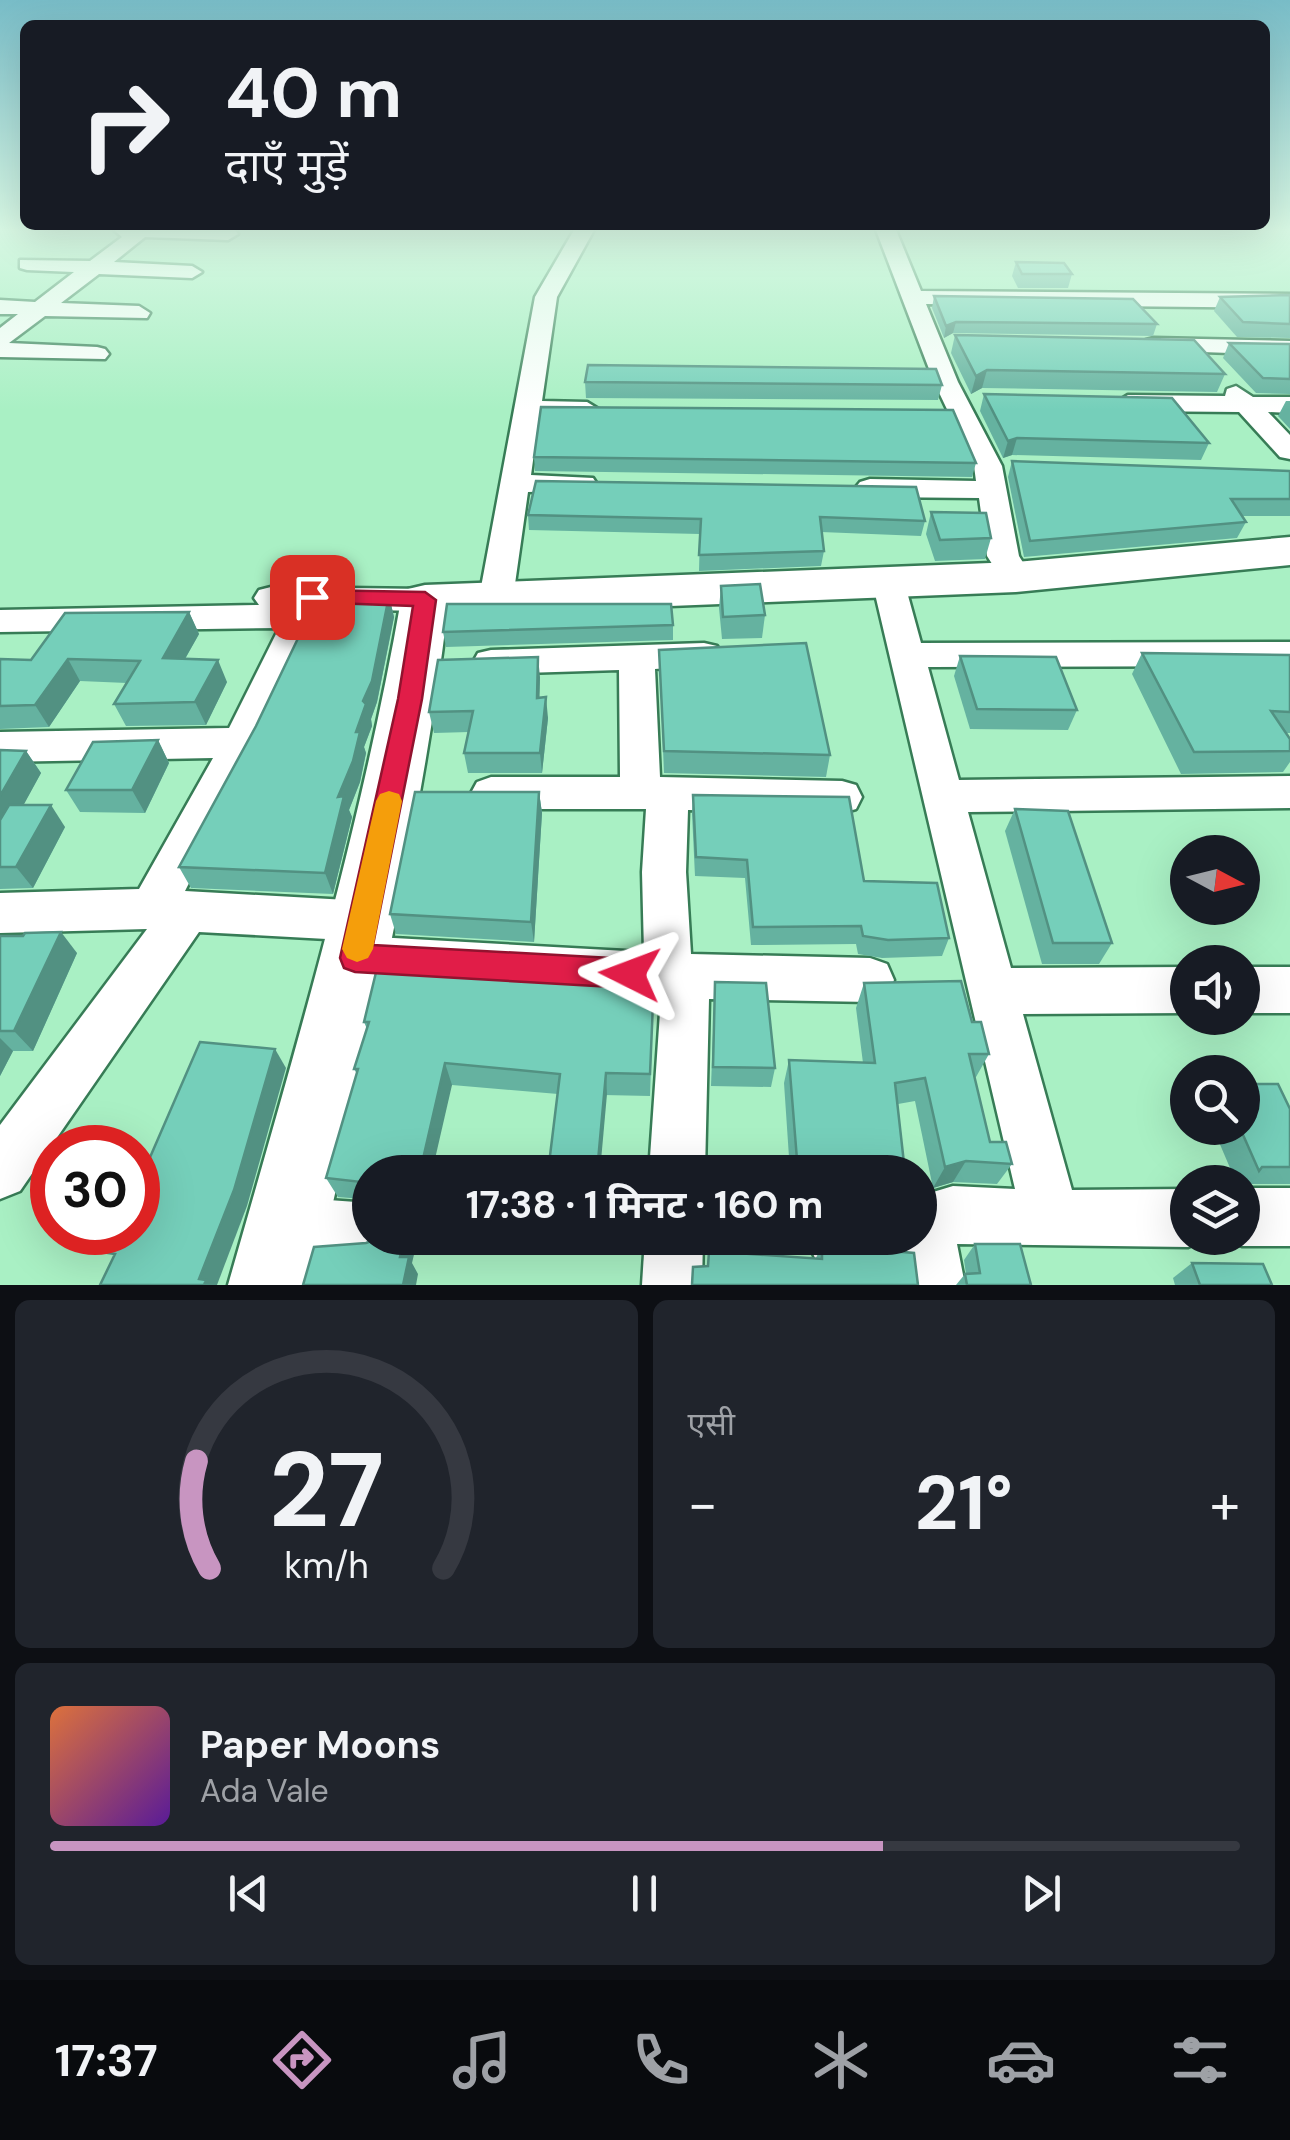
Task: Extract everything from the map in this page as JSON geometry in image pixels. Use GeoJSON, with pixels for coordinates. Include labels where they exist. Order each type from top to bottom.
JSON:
{"type":"FeatureCollection","features":[{"type":"Feature","properties":{"kind":"street"},"geometry":{"type":"LineString","coordinates":[[0,340],[64,290]]}},
{"type":"Feature","properties":{"kind":"street"},"geometry":{"type":"LineString","coordinates":[[496,598],[548,290]]}},
{"type":"Feature","properties":{"kind":"street"},"geometry":{"type":"LineString","coordinates":[[909,290],[946,382],[988,466],[1004,556],[1016,577]]}},
{"type":"Feature","properties":{"kind":"street"},"geometry":{"type":"LineString","coordinates":[[911,296],[1290,301]]}},
{"type":"Feature","properties":{"kind":"street"},"geometry":{"type":"LineString","coordinates":[[1154,298],[1246,404],[1285,467]]}},
{"type":"Feature","properties":{"kind":"street"},"geometry":{"type":"LineString","coordinates":[[0,306],[139,313]]}},
{"type":"Feature","properties":{"kind":"street"},"geometry":{"type":"LineString","coordinates":[[1133,345],[1290,348]]}},
{"type":"Feature","properties":{"kind":"street"},"geometry":{"type":"LineString","coordinates":[[0,350],[97,354]]}},
{"type":"Feature","properties":{"kind":"street"},"geometry":{"type":"LineString","coordinates":[[1096,402],[1290,404]]}},
{"type":"Feature","properties":{"kind":"street"},"geometry":{"type":"LineString","coordinates":[[529,409],[608,410]]}},
{"type":"Feature","properties":{"kind":"street"},"geometry":{"type":"LineString","coordinates":[[924,412],[963,412]]}},
{"type":"Feature","properties":{"kind":"street"},"geometry":{"type":"LineString","coordinates":[[514,483],[610,484]]}},
{"type":"Feature","properties":{"kind":"street"},"geometry":{"type":"LineString","coordinates":[[840,488],[994,490]]}},
{"type":"Feature","properties":{"kind":"street"},"geometry":{"type":"LineString","coordinates":[[0,604],[358,596],[425,600],[1016,577],[1290,551]]}},
{"type":"Feature","properties":{"kind":"street"},"geometry":{"type":"LineString","coordinates":[[888,581],[1052,1219]]}},
{"type":"Feature","properties":{"kind":"street"},"geometry":{"type":"LineString","coordinates":[[352,1237],[279,1256],[360,940],[423,793],[415,665],[425,600]]}},
{"type":"Feature","properties":{"kind":"street"},"geometry":{"type":"LineString","coordinates":[[0,621],[302,616],[241,743],[169,910],[0,1171]]}},
{"type":"Feature","properties":{"kind":"street"},"geometry":{"type":"LineString","coordinates":[[415,665],[730,654]]}},
{"type":"Feature","properties":{"kind":"street"},"geometry":{"type":"LineString","coordinates":[[907,655],[1290,654]]}},
{"type":"Feature","properties":{"kind":"street"},"geometry":{"type":"LineString","coordinates":[[637,658],[678,976],[677,1155]]}},
{"type":"Feature","properties":{"kind":"street"},"geometry":{"type":"LineString","coordinates":[[0,747],[241,743]]}},
{"type":"Feature","properties":{"kind":"street"},"geometry":{"type":"LineString","coordinates":[[943,796],[1290,792]]}},
{"type":"Feature","properties":{"kind":"street"},"geometry":{"type":"LineString","coordinates":[[423,793],[842,796]]}},
{"type":"Feature","properties":{"kind":"street"},"geometry":{"type":"LineString","coordinates":[[0,914],[169,910],[360,940],[678,976],[870,980]]}},
{"type":"Feature","properties":{"kind":"street"},"geometry":{"type":"LineString","coordinates":[[993,991],[1170,990]]}},
{"type":"Feature","properties":{"kind":"street"},"geometry":{"type":"LineString","coordinates":[[1260,990],[1290,990]]}},
{"type":"Feature","properties":{"kind":"street"},"geometry":{"type":"LineString","coordinates":[[893,1255],[921,1263],[926,1235],[935,1218],[954,1215],[1170,1218]]}},
{"type":"Feature","properties":{"kind":"street"},"geometry":{"type":"LineString","coordinates":[[1260,1217],[1290,1217]]}},
{"type":"Feature","properties":{"kind":"street"},"geometry":{"type":"LineString","coordinates":[[672,1285],[673,1255]]}},
{"type":"Feature","properties":{"kind":"building"},"geometry":{"type":"Polygon","coordinates":[[[1290,295],[1290,324],[1243,322],[1220,297],[1290,295]]]}},
{"type":"Feature","properties":{"kind":"building"},"geometry":{"type":"Polygon","coordinates":[[[934,296],[1133,299],[1157,324],[956,322],[946,326],[934,296]]]}},
{"type":"Feature","properties":{"kind":"building"},"geometry":{"type":"Polygon","coordinates":[[[955,335],[1194,340],[1225,374],[987,370],[976,376],[955,335]]]}},
{"type":"Feature","properties":{"kind":"building"},"geometry":{"type":"Polygon","coordinates":[[[1229,343],[1290,344],[1290,379],[1263,378],[1229,343]]]}},
{"type":"Feature","properties":{"kind":"building"},"geometry":{"type":"Polygon","coordinates":[[[588,365],[936,369],[942,385],[585,382],[588,365]]]}},
{"type":"Feature","properties":{"kind":"building"},"geometry":{"type":"Polygon","coordinates":[[[984,394],[1172,398],[1209,443],[1017,438],[1008,441],[984,394]]]}},
{"type":"Feature","properties":{"kind":"building"},"geometry":{"type":"Polygon","coordinates":[[[541,407],[953,410],[976,463],[534,457],[541,407]]]}},
{"type":"Feature","properties":{"kind":"building"},"geometry":{"type":"Polygon","coordinates":[[[1012,461],[1290,471],[1290,499],[1231,499],[1246,522],[1030,541],[1012,461]]]}},
{"type":"Feature","properties":{"kind":"building"},"geometry":{"type":"Polygon","coordinates":[[[536,481],[916,487],[925,521],[820,517],[824,551],[699,555],[701,519],[528,515],[536,481]]]}},
{"type":"Feature","properties":{"kind":"building"},"geometry":{"type":"Polygon","coordinates":[[[931,512],[986,513],[991,538],[940,540],[931,512]]]}},
{"type":"Feature","properties":{"kind":"building"},"geometry":{"type":"Polygon","coordinates":[[[760,584],[765,615],[723,617],[721,586],[760,584]]]}},
{"type":"Feature","properties":{"kind":"building"},"geometry":{"type":"Polygon","coordinates":[[[355,595],[389,596],[372,681],[356,732],[360,732],[353,761],[338,797],[344,796],[325,873],[179,867],[256,726],[313,607],[348,609],[355,595]]]}},
{"type":"Feature","properties":{"kind":"building"},"geometry":{"type":"Polygon","coordinates":[[[447,604],[671,604],[673,625],[443,632],[447,604]]]}},
{"type":"Feature","properties":{"kind":"building"},"geometry":{"type":"Polygon","coordinates":[[[189,612],[163,658],[218,660],[195,702],[114,704],[140,661],[68,659],[35,705],[0,706],[0,659],[31,660],[65,613],[189,612]]]}},
{"type":"Feature","properties":{"kind":"building"},"geometry":{"type":"Polygon","coordinates":[[[806,643],[830,755],[664,751],[659,650],[806,643]]]}},
{"type":"Feature","properties":{"kind":"building"},"geometry":{"type":"Polygon","coordinates":[[[1142,653],[1290,655],[1290,712],[1271,711],[1290,739],[1290,751],[1194,752],[1142,653]]]}},
{"type":"Feature","properties":{"kind":"building"},"geometry":{"type":"Polygon","coordinates":[[[960,656],[1056,657],[1077,710],[977,709],[960,656]]]}},
{"type":"Feature","properties":{"kind":"building"},"geometry":{"type":"Polygon","coordinates":[[[538,657],[537,698],[546,697],[540,753],[464,753],[473,711],[429,712],[438,660],[538,657]]]}},
{"type":"Feature","properties":{"kind":"building"},"geometry":{"type":"Polygon","coordinates":[[[158,740],[132,790],[66,790],[93,742],[158,740]]]}},
{"type":"Feature","properties":{"kind":"building"},"geometry":{"type":"Polygon","coordinates":[[[0,750],[26,751],[0,796],[0,750]]]}},
{"type":"Feature","properties":{"kind":"building"},"geometry":{"type":"Polygon","coordinates":[[[415,792],[539,792],[531,922],[390,914],[415,792]]]}},
{"type":"Feature","properties":{"kind":"building"},"geometry":{"type":"Polygon","coordinates":[[[693,795],[849,797],[864,881],[937,883],[949,938],[888,940],[863,936],[861,926],[753,927],[747,860],[696,857],[693,795]]]}},
{"type":"Feature","properties":{"kind":"building"},"geometry":{"type":"Polygon","coordinates":[[[9,805],[51,805],[16,867],[0,867],[0,820],[9,805]]]}},
{"type":"Feature","properties":{"kind":"building"},"geometry":{"type":"Polygon","coordinates":[[[1015,809],[1068,811],[1112,943],[1053,943],[1015,809]]]}},
{"type":"Feature","properties":{"kind":"building"},"geometry":{"type":"Polygon","coordinates":[[[61,932],[14,1031],[0,1031],[0,936],[61,932]]]}},
{"type":"Feature","properties":{"kind":"building"},"geometry":{"type":"Polygon","coordinates":[[[378,964],[654,979],[650,1074],[606,1073],[599,1155],[550,1155],[560,1074],[445,1063],[424,1155],[352,1155],[352,1181],[326,1178],[358,1069],[354,1069],[369,1022],[364,1022],[378,964]]]}},
{"type":"Feature","properties":{"kind":"building"},"geometry":{"type":"Polygon","coordinates":[[[961,981],[972,1022],[981,1022],[989,1054],[969,1054],[990,1142],[1006,1142],[1012,1164],[966,1161],[945,1167],[925,1078],[895,1083],[903,1155],[797,1155],[789,1060],[875,1063],[864,983],[961,981]]]}},
{"type":"Feature","properties":{"kind":"building"},"geometry":{"type":"Polygon","coordinates":[[[715,982],[766,983],[775,1068],[713,1067],[715,982]]]}},
{"type":"Feature","properties":{"kind":"building"},"geometry":{"type":"Polygon","coordinates":[[[200,1042],[275,1049],[234,1190],[199,1279],[206,1280],[204,1285],[100,1285],[115,1255],[160,1255],[160,1134],[200,1042]]]}},
{"type":"Feature","properties":{"kind":"building"},"geometry":{"type":"Polygon","coordinates":[[[1260,1084],[1278,1084],[1290,1109],[1290,1167],[1260,1170],[1248,1145],[1260,1145],[1260,1084]]]}},
{"type":"Feature","properties":{"kind":"building"},"geometry":{"type":"Polygon","coordinates":[[[352,1244],[352,1255],[409,1257],[403,1285],[303,1285],[314,1247],[352,1244]]]}},
{"type":"Feature","properties":{"kind":"building"},"geometry":{"type":"Polygon","coordinates":[[[975,1244],[1020,1244],[1031,1285],[967,1285],[965,1274],[980,1273],[975,1244]]]}},
{"type":"Feature","properties":{"kind":"building"},"geometry":{"type":"Polygon","coordinates":[[[709,1255],[822,1259],[822,1255],[914,1255],[918,1285],[692,1285],[693,1267],[708,1266],[709,1255]]]}},
{"type":"Feature","properties":{"kind":"building"},"geometry":{"type":"Polygon","coordinates":[[[1192,1263],[1263,1264],[1272,1285],[1200,1285],[1192,1263]]]}},
{"type":"Feature","properties":{"kind":"slow traffic"},"geometry":{"type":"LineString","coordinates":[[357,949],[389,801]]}},
{"type":"Feature","properties":{"kind":"route"},"geometry":{"type":"LineString","coordinates":[[312,597],[425,600],[410,699],[355,958],[630,974]]}}]}
